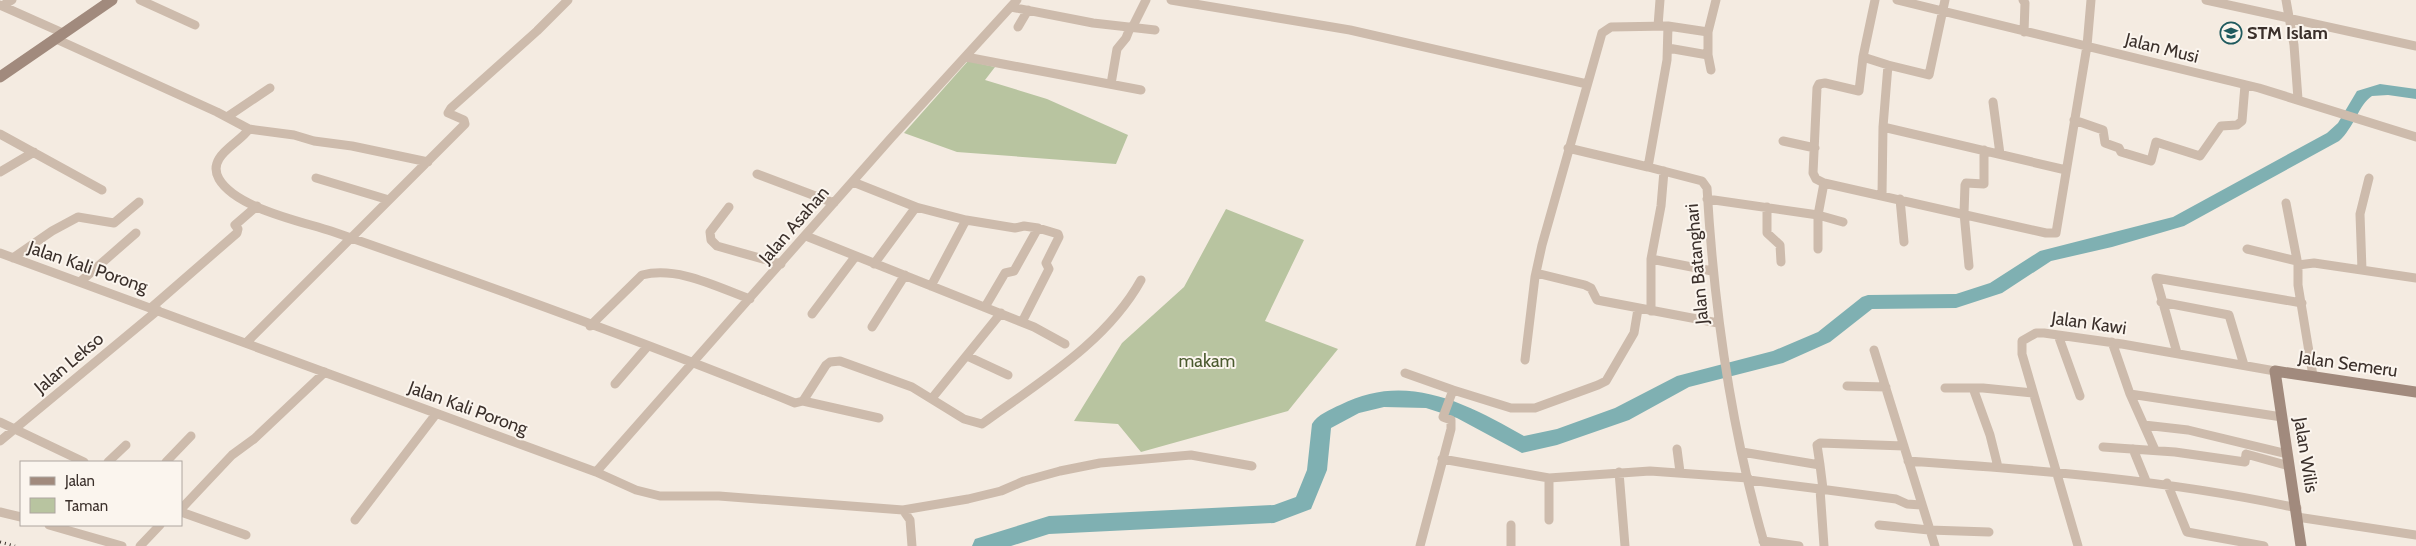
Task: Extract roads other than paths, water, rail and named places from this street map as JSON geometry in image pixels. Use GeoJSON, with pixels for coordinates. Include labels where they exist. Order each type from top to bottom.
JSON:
{"type":"FeatureCollection","features":[{"type":"Feature","properties":{"kind":"main road"},"geometry":{"type":"LineString","coordinates":[[0,77],[112,0]]}},
{"type":"Feature","properties":{"kind":"main road","name":"Jalan Semeru"},"geometry":{"type":"LineString","coordinates":[[2275,371],[2416,392]]}},
{"type":"Feature","properties":{"kind":"main road","name":"Jalan Wilis"},"geometry":{"type":"LineString","coordinates":[[2275,371],[2301,546]]}},
{"type":"Feature","properties":{"kind":"street"},"geometry":{"type":"LineString","coordinates":[[1,6],[12,0]]}},
{"type":"Feature","properties":{"kind":"street"},"geometry":{"type":"LineString","coordinates":[[140,0],[195,25]]}},
{"type":"Feature","properties":{"kind":"street"},"geometry":{"type":"LineString","coordinates":[[246,343],[465,124],[464,120],[453,116],[448,110],[537,31],[568,0]]}},
{"type":"Feature","properties":{"kind":"street"},"geometry":{"type":"LineString","coordinates":[[1111,84],[1117,49],[1126,38],[1146,0]]}},
{"type":"Feature","properties":{"kind":"street"},"geometry":{"type":"LineString","coordinates":[[1171,0],[1350,30],[1588,84]]}},
{"type":"Feature","properties":{"kind":"street"},"geometry":{"type":"LineString","coordinates":[[1658,26],[1660,0]]}},
{"type":"Feature","properties":{"kind":"street"},"geometry":{"type":"LineString","coordinates":[[1711,70],[1708,54],[1708,32],[1716,0]]}},
{"type":"Feature","properties":{"kind":"street"},"geometry":{"type":"LineString","coordinates":[[1875,0],[1859,91],[1825,83],[1819,84],[1817,88],[1813,173],[1816,179],[1824,183],[2054,234],[2060,219],[2091,0]]}},
{"type":"Feature","properties":{"kind":"street","name":"Jalan Musi"},"geometry":{"type":"LineString","coordinates":[[1897,0],[2245,85],[2315,104],[2416,136]]}},
{"type":"Feature","properties":{"kind":"street"},"geometry":{"type":"LineString","coordinates":[[1864,57],[1929,75],[1945,0]]}},
{"type":"Feature","properties":{"kind":"street"},"geometry":{"type":"LineString","coordinates":[[2022,0],[2025,3],[2024,32]]}},
{"type":"Feature","properties":{"kind":"street"},"geometry":{"type":"LineString","coordinates":[[2206,0],[2416,46]]}},
{"type":"Feature","properties":{"kind":"street"},"geometry":{"type":"LineString","coordinates":[[2286,0],[2291,19],[2298,99]]}},
{"type":"Feature","properties":{"kind":"street"},"geometry":{"type":"LineString","coordinates":[[1014,4],[1028,10],[1131,28],[1155,30]]}},
{"type":"Feature","properties":{"kind":"street","name":"Jalan Asahan"},"geometry":{"type":"LineString","coordinates":[[596,472],[852,182],[1014,4]]}},
{"type":"Feature","properties":{"kind":"street"},"geometry":{"type":"LineString","coordinates":[[1,6],[246,128],[294,135],[314,141],[352,146],[428,162]]}},
{"type":"Feature","properties":{"kind":"street"},"geometry":{"type":"LineString","coordinates":[[1018,27],[1028,10]]}},
{"type":"Feature","properties":{"kind":"street"},"geometry":{"type":"LineString","coordinates":[[1525,360],[1536,273],[1568,148],[1602,33],[1606,28],[1658,26],[1708,32]]}},
{"type":"Feature","properties":{"kind":"street"},"geometry":{"type":"LineString","coordinates":[[1648,167],[1668,48],[1668,26]]}},
{"type":"Feature","properties":{"kind":"street"},"geometry":{"type":"LineString","coordinates":[[1668,48],[1708,54]]}},
{"type":"Feature","properties":{"kind":"street"},"geometry":{"type":"LineString","coordinates":[[966,57],[1141,90]]}},
{"type":"Feature","properties":{"kind":"street"},"geometry":{"type":"LineString","coordinates":[[1882,195],[1883,127],[1888,65]]}},
{"type":"Feature","properties":{"kind":"street"},"geometry":{"type":"LineString","coordinates":[[2074,120],[2103,130],[2105,143],[2119,148],[2122,152],[2151,161],[2156,142],[2200,156],[2221,126],[2237,125],[2242,121],[2245,85]]}},
{"type":"Feature","properties":{"kind":"street"},"geometry":{"type":"LineString","coordinates":[[227,117],[270,88]]}},
{"type":"Feature","properties":{"kind":"street"},"geometry":{"type":"LineString","coordinates":[[1993,102],[2000,154]]}},
{"type":"Feature","properties":{"kind":"street"},"geometry":{"type":"LineString","coordinates":[[1883,127],[2066,170]]}},
{"type":"Feature","properties":{"kind":"street"},"geometry":{"type":"LineString","coordinates":[[246,128],[224,152],[216,164],[215,172],[219,180],[232,193],[257,206],[352,238],[647,347],[693,362],[790,402],[803,402],[879,418]]}},
{"type":"Feature","properties":{"kind":"street"},"geometry":{"type":"LineString","coordinates":[[0,134],[102,190]]}},
{"type":"Feature","properties":{"kind":"street"},"geometry":{"type":"LineString","coordinates":[[1782,141],[1815,148]]}},
{"type":"Feature","properties":{"kind":"street","name":"Jalan Batanghari"},"geometry":{"type":"LineString","coordinates":[[1568,148],[1702,181],[1707,188],[1712,271],[1718,323],[1742,452],[1764,543]]}},
{"type":"Feature","properties":{"kind":"street"},"geometry":{"type":"LineString","coordinates":[[1969,266],[1964,213],[1965,185],[1966,183],[1984,184],[1984,150]]}},
{"type":"Feature","properties":{"kind":"street"},"geometry":{"type":"LineString","coordinates":[[0,172],[34,152]]}},
{"type":"Feature","properties":{"kind":"street"},"geometry":{"type":"LineString","coordinates":[[1651,311],[1651,259],[1662,206],[1664,171]]}},
{"type":"Feature","properties":{"kind":"street"},"geometry":{"type":"LineString","coordinates":[[758,174],[834,203]]}},
{"type":"Feature","properties":{"kind":"street"},"geometry":{"type":"LineString","coordinates":[[316,178],[389,200]]}},
{"type":"Feature","properties":{"kind":"street"},"geometry":{"type":"LineString","coordinates":[[2362,270],[2360,214],[2369,178]]}},
{"type":"Feature","properties":{"kind":"street"},"geometry":{"type":"LineString","coordinates":[[852,182],[916,208],[966,220],[1015,228],[1024,226],[1038,228],[1058,234],[1059,237],[1046,263],[1049,269],[1022,322]]}},
{"type":"Feature","properties":{"kind":"street"},"geometry":{"type":"LineString","coordinates":[[1818,249],[1818,215],[1824,183]]}},
{"type":"Feature","properties":{"kind":"street"},"geometry":{"type":"LineString","coordinates":[[1707,199],[1754,207],[1792,209],[1842,222]]}},
{"type":"Feature","properties":{"kind":"street"},"geometry":{"type":"LineString","coordinates":[[1900,199],[1904,242]]}},
{"type":"Feature","properties":{"kind":"street"},"geometry":{"type":"LineString","coordinates":[[13,258],[69,221],[86,217],[114,223],[139,202]]}},
{"type":"Feature","properties":{"kind":"street"},"geometry":{"type":"LineString","coordinates":[[2286,202],[2297,263],[2298,285],[2313,376]]}},
{"type":"Feature","properties":{"kind":"street","name":"Jalan Lekso"},"geometry":{"type":"LineString","coordinates":[[0,441],[155,308],[237,233],[238,229],[235,225],[257,206]]}},
{"type":"Feature","properties":{"kind":"street"},"geometry":{"type":"LineString","coordinates":[[729,207],[710,232],[711,240],[717,246],[781,264]]}},
{"type":"Feature","properties":{"kind":"street"},"geometry":{"type":"LineString","coordinates":[[1767,207],[1767,233],[1780,245],[1780,262]]}},
{"type":"Feature","properties":{"kind":"street"},"geometry":{"type":"LineString","coordinates":[[874,264],[916,208]]}},
{"type":"Feature","properties":{"kind":"street"},"geometry":{"type":"LineString","coordinates":[[931,286],[966,220]]}},
{"type":"Feature","properties":{"kind":"street"},"geometry":{"type":"LineString","coordinates":[[985,307],[1005,273],[1014,271],[1038,228]]}},
{"type":"Feature","properties":{"kind":"street"},"geometry":{"type":"LineString","coordinates":[[80,282],[136,233]]}},
{"type":"Feature","properties":{"kind":"street"},"geometry":{"type":"LineString","coordinates":[[806,236],[855,257],[1001,313],[1065,344]]}},
{"type":"Feature","properties":{"kind":"street"},"geometry":{"type":"LineString","coordinates":[[2247,249],[2297,263],[2314,263],[2416,278]]}},
{"type":"Feature","properties":{"kind":"street","name":"Jalan Kali Porong"},"geometry":{"type":"LineString","coordinates":[[0,254],[155,308],[596,472],[636,490],[660,496],[719,496],[902,510],[968,499],[1001,491],[1060,471],[1100,463],[1164,459],[1191,455],[1252,466]]}},
{"type":"Feature","properties":{"kind":"street"},"geometry":{"type":"LineString","coordinates":[[812,314],[855,257]]}},
{"type":"Feature","properties":{"kind":"street"},"geometry":{"type":"LineString","coordinates":[[1651,259],[1712,271]]}},
{"type":"Feature","properties":{"kind":"street"},"geometry":{"type":"LineString","coordinates":[[590,326],[642,275],[648,272],[670,273],[750,299]]}},
{"type":"Feature","properties":{"kind":"street"},"geometry":{"type":"LineString","coordinates":[[1536,273],[1585,285],[1591,288],[1597,300],[1638,310],[1718,323]]}},
{"type":"Feature","properties":{"kind":"street"},"geometry":{"type":"LineString","coordinates":[[872,327],[905,275]]}},
{"type":"Feature","properties":{"kind":"street"},"geometry":{"type":"LineString","coordinates":[[2177,353],[2161,302],[2156,278],[2302,303]]}},
{"type":"Feature","properties":{"kind":"street"},"geometry":{"type":"LineString","coordinates":[[803,402],[826,365],[834,361],[903,383],[933,397],[972,422],[982,424],[1080,350],[1127,304],[1141,280]]}},
{"type":"Feature","properties":{"kind":"street"},"geometry":{"type":"LineString","coordinates":[[2161,302],[2229,315],[2244,365]]}},
{"type":"Feature","properties":{"kind":"street"},"geometry":{"type":"LineString","coordinates":[[1405,373],[1452,392],[1498,405],[1535,408],[1598,385],[1606,380],[1634,333],[1638,310]]}},
{"type":"Feature","properties":{"kind":"street"},"geometry":{"type":"LineString","coordinates":[[933,397],[1001,313]]}},
{"type":"Feature","properties":{"kind":"street","name":"Jalan Kawi"},"geometry":{"type":"LineString","coordinates":[[2078,546],[2058,472],[2022,354],[2022,341],[2036,332],[2058,334],[2275,371]]}},
{"type":"Feature","properties":{"kind":"street"},"geometry":{"type":"LineString","coordinates":[[2058,334],[2080,396]]}},
{"type":"Feature","properties":{"kind":"street"},"geometry":{"type":"LineString","coordinates":[[2112,342],[2130,394],[2155,450]]}},
{"type":"Feature","properties":{"kind":"street"},"geometry":{"type":"LineString","coordinates":[[615,384],[647,347]]}},
{"type":"Feature","properties":{"kind":"street"},"geometry":{"type":"LineString","coordinates":[[1874,350],[1935,546]]}},
{"type":"Feature","properties":{"kind":"street"},"geometry":{"type":"LineString","coordinates":[[967,356],[1008,375]]}},
{"type":"Feature","properties":{"kind":"street"},"geometry":{"type":"LineString","coordinates":[[182,509],[232,455],[254,439],[325,372]]}},
{"type":"Feature","properties":{"kind":"street"},"geometry":{"type":"LineString","coordinates":[[1847,386],[1886,387]]}},
{"type":"Feature","properties":{"kind":"street"},"geometry":{"type":"LineString","coordinates":[[1945,388],[1972,388],[2033,393]]}},
{"type":"Feature","properties":{"kind":"street"},"geometry":{"type":"LineString","coordinates":[[1972,388],[1990,435],[1998,467]]}},
{"type":"Feature","properties":{"kind":"street"},"geometry":{"type":"LineString","coordinates":[[1420,546],[1452,421],[1443,417],[1452,392]]}},
{"type":"Feature","properties":{"kind":"street"},"geometry":{"type":"LineString","coordinates":[[2130,394],[2282,417]]}},
{"type":"Feature","properties":{"kind":"street"},"geometry":{"type":"LineString","coordinates":[[355,520],[436,414]]}},
{"type":"Feature","properties":{"kind":"street"},"geometry":{"type":"LineString","coordinates":[[0,422],[82,461]]}},
{"type":"Feature","properties":{"kind":"street"},"geometry":{"type":"LineString","coordinates":[[2144,425],[2188,430],[2288,460]]}},
{"type":"Feature","properties":{"kind":"street"},"geometry":{"type":"LineString","coordinates":[[167,461],[191,436]]}},
{"type":"Feature","properties":{"kind":"street"},"geometry":{"type":"LineString","coordinates":[[1824,546],[1822,489],[1817,445],[1820,443],[1904,446]]}},
{"type":"Feature","properties":{"kind":"street"},"geometry":{"type":"LineString","coordinates":[[109,461],[126,445]]}},
{"type":"Feature","properties":{"kind":"street"},"geometry":{"type":"LineString","coordinates":[[2103,446],[2155,450],[2245,462],[2246,454],[2288,460]]}},
{"type":"Feature","properties":{"kind":"street"},"geometry":{"type":"LineString","coordinates":[[1677,449],[1680,472]]}},
{"type":"Feature","properties":{"kind":"street"},"geometry":{"type":"LineString","coordinates":[[2133,449],[2146,481]]}},
{"type":"Feature","properties":{"kind":"street"},"geometry":{"type":"LineString","coordinates":[[1742,452],[1820,465]]}},
{"type":"Feature","properties":{"kind":"street"},"geometry":{"type":"LineString","coordinates":[[1442,460],[1549,478],[1619,472],[1680,472],[1896,499],[1908,504],[1921,505]]}},
{"type":"Feature","properties":{"kind":"street"},"geometry":{"type":"LineString","coordinates":[[1908,461],[2058,472],[2167,483],[2252,497],[2297,512],[2416,535]]}},
{"type":"Feature","properties":{"kind":"street"},"geometry":{"type":"LineString","coordinates":[[1619,472],[1625,546]]}},
{"type":"Feature","properties":{"kind":"street"},"geometry":{"type":"LineString","coordinates":[[1549,478],[1549,520]]}},
{"type":"Feature","properties":{"kind":"street"},"geometry":{"type":"LineString","coordinates":[[2167,483],[2187,532],[2264,546]]}},
{"type":"Feature","properties":{"kind":"street"},"geometry":{"type":"LineString","coordinates":[[182,510],[246,535]]}},
{"type":"Feature","properties":{"kind":"street"},"geometry":{"type":"LineString","coordinates":[[902,510],[910,520],[912,544]]}},
{"type":"Feature","properties":{"kind":"street"},"geometry":{"type":"LineString","coordinates":[[0,512],[20,518]]}},
{"type":"Feature","properties":{"kind":"street"},"geometry":{"type":"LineString","coordinates":[[1511,525],[1511,546]]}},
{"type":"Feature","properties":{"kind":"street"},"geometry":{"type":"LineString","coordinates":[[1879,525],[1929,530],[1990,532]]}},
{"type":"Feature","properties":{"kind":"street"},"geometry":{"type":"LineString","coordinates":[[52,526],[122,546]]}},
{"type":"Feature","properties":{"kind":"street"},"geometry":{"type":"LineString","coordinates":[[140,546],[159,526]]}},
{"type":"Feature","properties":{"kind":"street"},"geometry":{"type":"LineString","coordinates":[[1764,543],[1799,546]]}},
{"type":"Feature","properties":{"kind":"waterway"},"geometry":{"type":"LineString","coordinates":[[982,546],[1049,525],[1274,514],[1304,503],[1317,470],[1322,424],[1355,406],[1384,400],[1406,398],[1426,400],[1445,405],[1482,422],[1522,445],[1557,437],[1622,414],[1684,381],[1776,358],[1824,337],[1868,302],[1956,301],[1996,288],[2046,256],[2112,241],[2178,222],[2333,137],[2344,127],[2358,101],[2367,92],[2380,89],[2416,94]]}},
{"type":"Feature","properties":{"kind":"railway"},"geometry":{"type":"LineString","coordinates":[[0,542],[15,546]]}},
{"type":"Feature","properties":{"kind":"place","name":"STM Islam"},"geometry":{"type":"Point","coordinates":[2231,33]}},
{"type":"Feature","properties":{"kind":"park label","name":"makam"},"geometry":{"type":"Point","coordinates":[1207,361]}}]}
